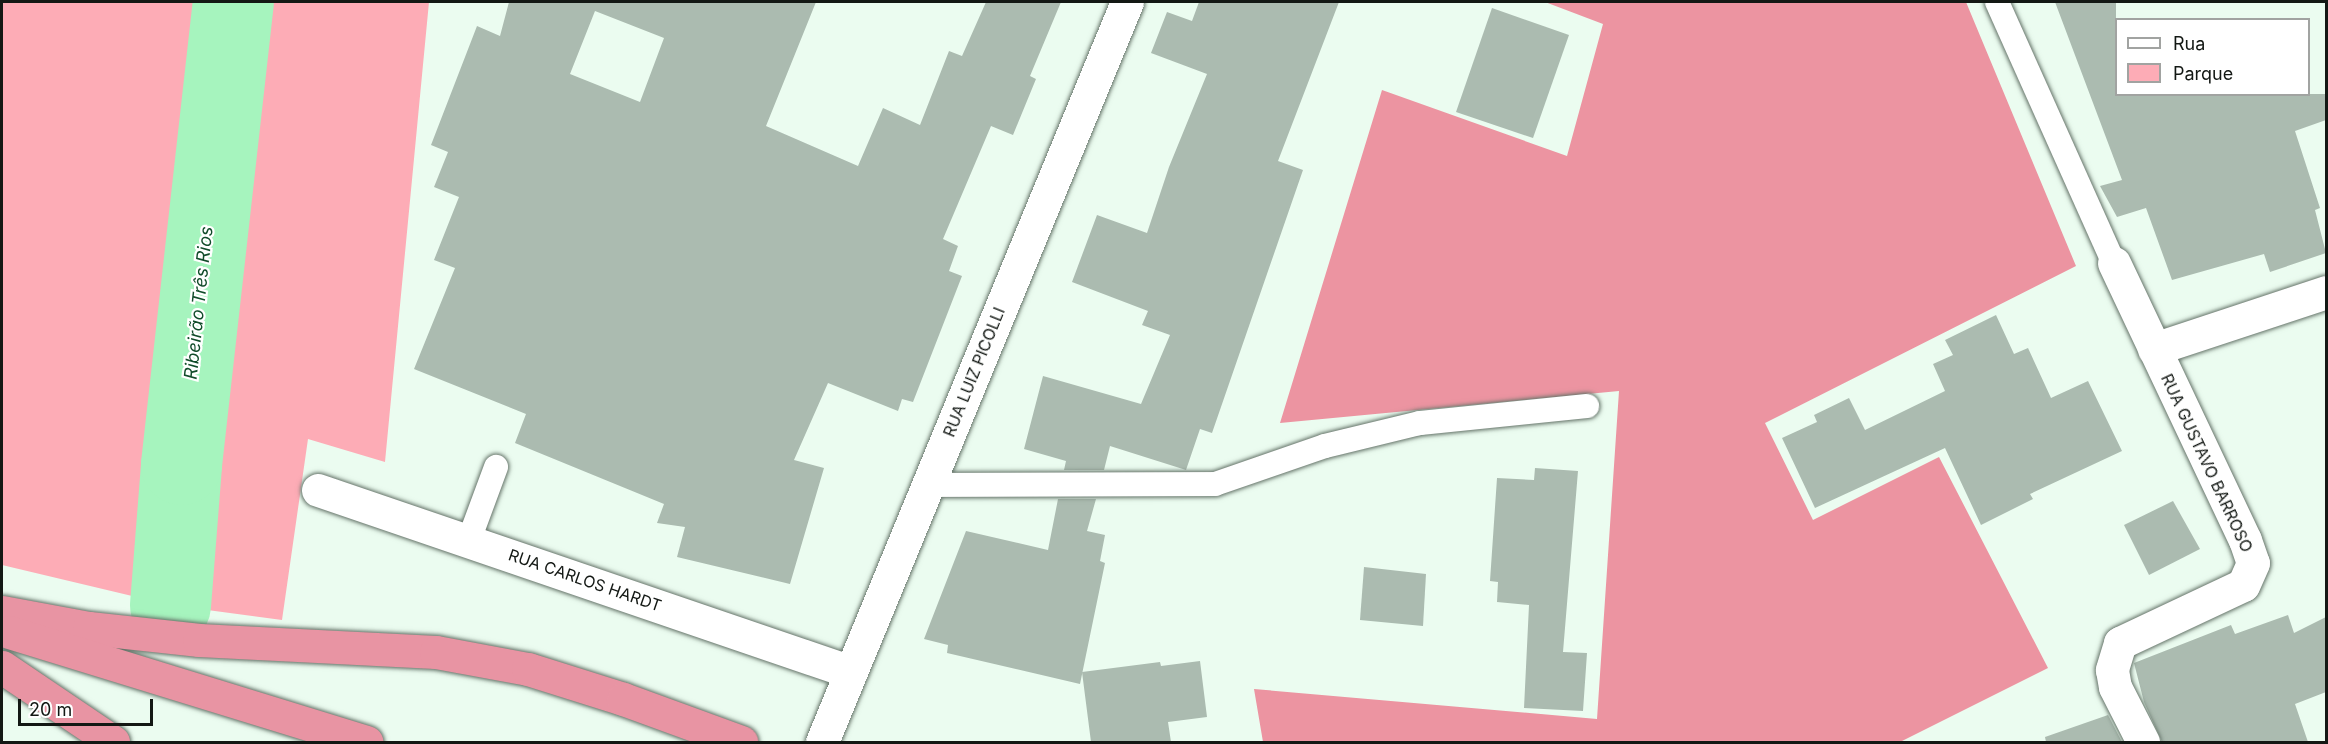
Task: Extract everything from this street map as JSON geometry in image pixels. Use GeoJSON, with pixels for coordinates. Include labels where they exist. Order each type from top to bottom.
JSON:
{"type":"FeatureCollection","features":[{"type":"Feature","properties":{"kind":"highway"},"geometry":{"type":"LineString","coordinates":[[2,612],[89,628],[199,640],[436,652],[528,669],[623,699],[741,742]]}},
{"type":"Feature","properties":{"kind":"highway"},"geometry":{"type":"LineString","coordinates":[[2,630],[366,742]]}},
{"type":"Feature","properties":{"kind":"highway"},"geometry":{"type":"LineString","coordinates":[[2,667],[113,742]]}},
{"type":"Feature","properties":{"kind":"street","name":"RUA LUIZ PICOLLI"},"geometry":{"type":"LineString","coordinates":[[822,742],[1127,2]]}},
{"type":"Feature","properties":{"kind":"street","name":"RUA GUSTAVO BARROSO"},"geometry":{"type":"LineString","coordinates":[[2114,263],[2245,540],[2253,563],[2243,585],[2120,643],[2112,670],[2115,687],[2143,742]]}},
{"type":"Feature","properties":{"kind":"street"},"geometry":{"type":"LineString","coordinates":[[2154,350],[2326,292]]}},
{"type":"Feature","properties":{"kind":"street","name":"RUA CARLOS HARDT"},"geometry":{"type":"LineString","coordinates":[[318,490],[851,672]]}},
{"type":"Feature","properties":{"kind":"lane"},"geometry":{"type":"LineString","coordinates":[[1997,2],[2114,263]]}},
{"type":"Feature","properties":{"kind":"lane"},"geometry":{"type":"LineString","coordinates":[[928,485],[1215,484],[1325,446],[1420,423],[1587,406]]}},
{"type":"Feature","properties":{"kind":"lane"},"geometry":{"type":"LineString","coordinates":[[469,540],[496,466]]}},
{"type":"Feature","properties":{"kind":"green space"},"geometry":{"type":"Polygon","coordinates":[[[2,2],[429,2],[385,462],[308,439],[282,620],[170,605],[2,565],[2,2]]]}},
{"type":"Feature","properties":{"kind":"shaded area"},"geometry":{"type":"Polygon","coordinates":[[[1545,2],[1966,2],[2076,266],[1765,423],[1813,520],[1939,457],[2048,668],[1900,742],[1263,742],[1254,689],[1597,719],[1619,391],[1280,423],[1382,90],[1567,156],[1603,24],[1545,2]]]}},
{"type":"Feature","properties":{"kind":"building"},"geometry":{"type":"Polygon","coordinates":[[[509,2],[816,2],[766,126],[858,166],[883,108],[920,125],[949,51],[962,56],[986,2],[1061,2],[1030,76],[1036,79],[1013,135],[991,126],[943,239],[958,246],[949,271],[962,276],[913,402],[902,399],[898,411],[828,383],[794,460],[824,468],[790,584],[677,557],[685,527],[657,523],[664,504],[515,443],[526,414],[414,369],[455,268],[434,260],[459,197],[434,187],[448,152],[431,145],[477,26],[500,36],[509,2]],[[595,11],[570,74],[640,102],[664,38],[595,11]]]}},
{"type":"Feature","properties":{"kind":"building"},"geometry":{"type":"Polygon","coordinates":[[[1199,2],[1339,2],[1278,161],[1303,170],[1212,433],[1200,429],[1186,470],[1110,446],[1104,470],[1064,470],[1066,461],[1024,449],[1043,376],[1141,404],[1170,335],[1142,325],[1148,311],[1072,282],[1097,215],[1147,233],[1169,167],[1207,74],[1151,53],[1167,12],[1192,21],[1199,2]]]}},
{"type":"Feature","properties":{"kind":"building"},"geometry":{"type":"Polygon","coordinates":[[[2055,2],[2116,2],[2115,96],[2310,96],[2310,94],[2326,94],[2326,120],[2295,131],[2320,208],[2315,210],[2326,253],[2270,272],[2264,254],[2172,280],[2146,208],[2117,217],[2100,186],[2122,180],[2055,2]]]}},
{"type":"Feature","properties":{"kind":"building"},"geometry":{"type":"Polygon","coordinates":[[[1492,8],[1569,35],[1533,138],[1456,112],[1492,8]]]}},
{"type":"Feature","properties":{"kind":"building"},"geometry":{"type":"Polygon","coordinates":[[[1996,315],[2014,354],[2028,348],[2051,398],[2088,381],[2122,451],[2030,494],[2033,499],[1981,525],[1945,448],[1815,508],[1782,438],[1817,422],[1814,415],[1849,398],[1865,430],[1945,391],[1933,364],[1953,355],[1945,340],[1996,315]]]}},
{"type":"Feature","properties":{"kind":"building"},"geometry":{"type":"Polygon","coordinates":[[[1535,468],[1578,471],[1563,652],[1587,653],[1583,711],[1524,708],[1529,605],[1497,602],[1498,582],[1490,581],[1497,478],[1534,480],[1535,468]]]}},
{"type":"Feature","properties":{"kind":"building"},"geometry":{"type":"Polygon","coordinates":[[[1058,499],[1096,499],[1087,531],[1105,535],[1100,561],[1105,563],[1080,684],[947,653],[948,645],[924,639],[966,531],[1048,550],[1058,499]]]}},
{"type":"Feature","properties":{"kind":"building"},"geometry":{"type":"Polygon","coordinates":[[[2173,501],[2200,549],[2149,575],[2124,525],[2173,501]]]}},
{"type":"Feature","properties":{"kind":"building"},"geometry":{"type":"Polygon","coordinates":[[[1364,567],[1426,574],[1423,626],[1360,620],[1364,567]]]}},
{"type":"Feature","properties":{"kind":"building"},"geometry":{"type":"Polygon","coordinates":[[[2288,615],[2294,633],[2326,617],[2326,692],[2295,704],[2308,742],[2162,742],[2144,702],[2134,663],[2231,625],[2235,634],[2288,615]]]}},
{"type":"Feature","properties":{"kind":"building"},"geometry":{"type":"Polygon","coordinates":[[[1200,661],[1207,717],[1168,722],[1171,742],[1091,742],[1082,672],[1160,662],[1161,666],[1200,661]]]}},
{"type":"Feature","properties":{"kind":"building"},"geometry":{"type":"Polygon","coordinates":[[[2108,715],[2122,742],[2046,742],[2045,737],[2108,715]]]}},
{"type":"Feature","properties":{"kind":"waterway","name":"Ribeirão Três Rios"},"geometry":{"type":"LineString","coordinates":[[170,605],[181,464],[233,2]]}}]}
